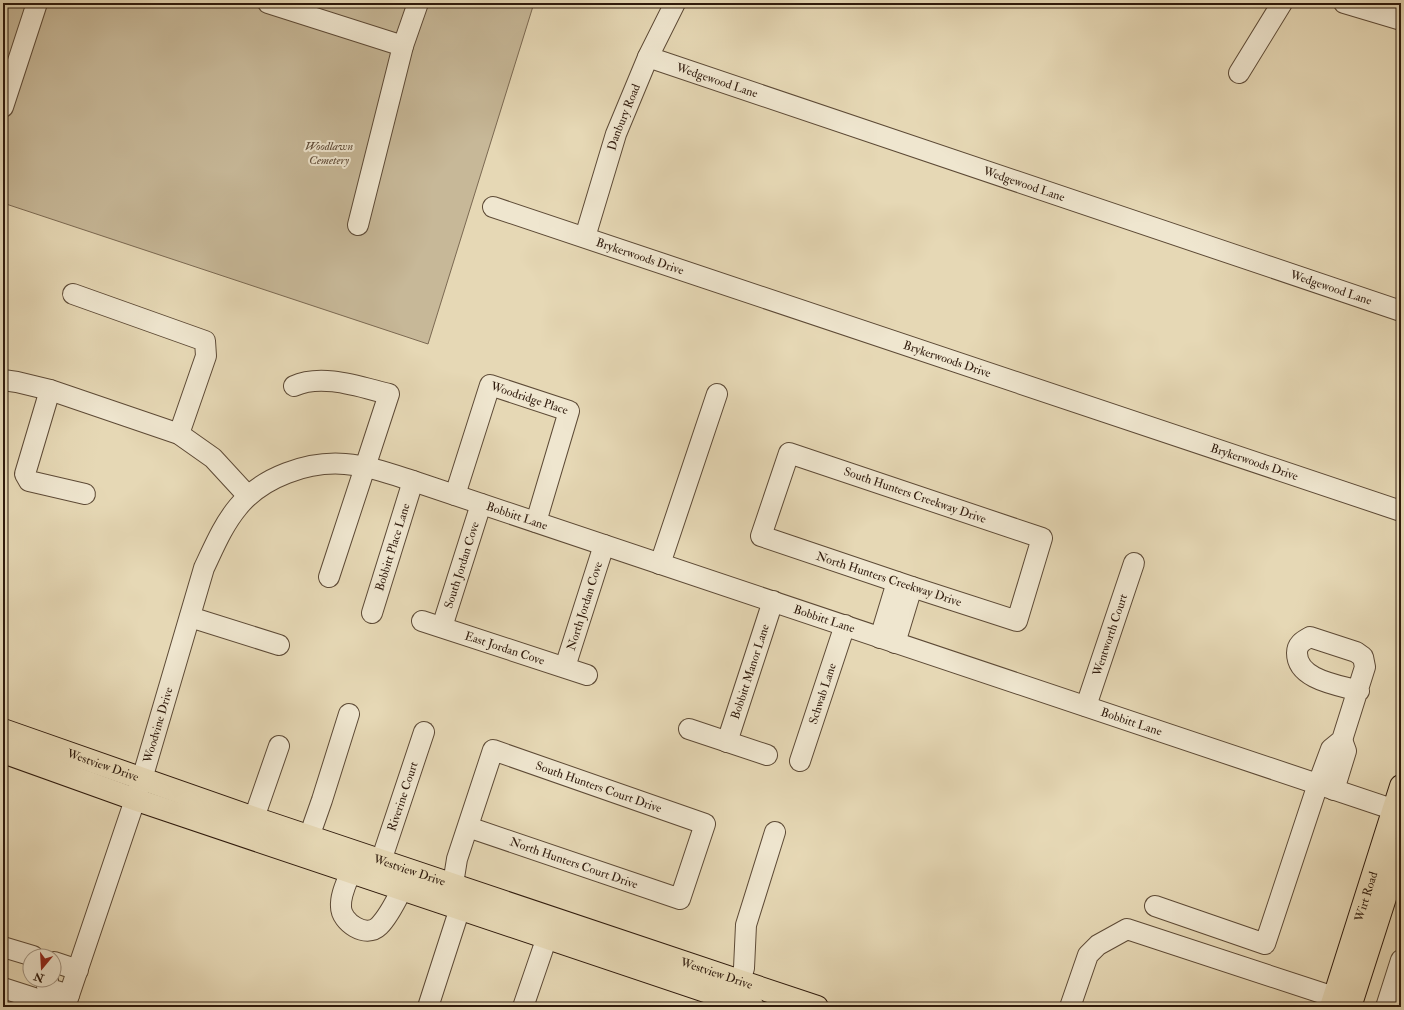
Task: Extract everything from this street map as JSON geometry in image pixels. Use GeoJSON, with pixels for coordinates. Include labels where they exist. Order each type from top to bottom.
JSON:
{"type":"FeatureCollection","features":[{"type":"Feature","properties":{"kind":"main road","name":"Westview Drive"},"geometry":{"type":"LineString","coordinates":[[3,730],[138,789],[350,864],[402,889],[547,937],[582,938],[740,981],[814,1006]]}},
{"type":"Feature","properties":{"kind":"main road","name":"Westview Drive"},"geometry":{"type":"LineString","coordinates":[[3,752],[138,789],[254,818],[308,836],[350,864],[381,861],[453,884],[753,1007]]}},
{"type":"Feature","properties":{"kind":"main road","name":"Wirt Road"},"geometry":{"type":"LineString","coordinates":[[1338,1004],[1397,811],[1401,786]]}},
{"type":"Feature","properties":{"kind":"main road","name":"Wirt Road"},"geometry":{"type":"LineString","coordinates":[[1338,1004],[1401,848]]}},
{"type":"Feature","properties":{"kind":"street"},"geometry":{"type":"LineString","coordinates":[[3,107],[37,3]]}},
{"type":"Feature","properties":{"kind":"street"},"geometry":{"type":"LineString","coordinates":[[268,3],[403,46]]}},
{"type":"Feature","properties":{"kind":"street"},"geometry":{"type":"LineString","coordinates":[[358,225],[403,46],[418,3]]}},
{"type":"Feature","properties":{"kind":"street","name":"Danbury Road"},"geometry":{"type":"LineString","coordinates":[[585,237],[616,134],[648,57],[675,3]]}},
{"type":"Feature","properties":{"kind":"street"},"geometry":{"type":"LineString","coordinates":[[1239,73],[1282,3]]}},
{"type":"Feature","properties":{"kind":"street"},"geometry":{"type":"LineString","coordinates":[[1344,3],[1401,20]]}},
{"type":"Feature","properties":{"kind":"street","name":"Wedgewood Lane"},"geometry":{"type":"LineString","coordinates":[[648,57],[1401,312]]}},
{"type":"Feature","properties":{"kind":"street","name":"Brykerwoods Drive"},"geometry":{"type":"LineString","coordinates":[[493,207],[1401,511]]}},
{"type":"Feature","properties":{"kind":"street"},"geometry":{"type":"LineString","coordinates":[[73,294],[205,341],[206,356],[179,434]]}},
{"type":"Feature","properties":{"kind":"street"},"geometry":{"type":"LineString","coordinates":[[3,380],[50,390],[179,434],[213,458],[248,496]]}},
{"type":"Feature","properties":{"kind":"street"},"geometry":{"type":"LineString","coordinates":[[294,386],[302,382],[327,382],[361,387],[389,394],[329,577]]}},
{"type":"Feature","properties":{"kind":"street","name":"Woodridge Place"},"geometry":{"type":"LineString","coordinates":[[455,495],[490,385],[531,398],[569,411],[536,522]]}},
{"type":"Feature","properties":{"kind":"street"},"geometry":{"type":"LineString","coordinates":[[50,390],[25,474],[29,481],[85,494]]}},
{"type":"Feature","properties":{"kind":"street"},"geometry":{"type":"LineString","coordinates":[[660,564],[717,394]]}},
{"type":"Feature","properties":{"kind":"street","name":"North Hunters Creekway Drive"},"geometry":{"type":"LineString","coordinates":[[788,453],[761,536],[904,585],[1017,621]]}},
{"type":"Feature","properties":{"kind":"street","name":"South Hunters Creekway Drive"},"geometry":{"type":"LineString","coordinates":[[788,453],[1042,538],[1017,621]]}},
{"type":"Feature","properties":{"kind":"street","name":"Bobbitt Lane"},"geometry":{"type":"LineString","coordinates":[[248,496],[273,479],[301,469],[332,464],[366,467],[413,481],[773,601],[1397,811]]}},
{"type":"Feature","properties":{"kind":"street","name":"Bobbitt Place Lane"},"geometry":{"type":"LineString","coordinates":[[372,613],[413,481]]}},
{"type":"Feature","properties":{"kind":"street","name":"Woodvine Drive"},"geometry":{"type":"LineString","coordinates":[[66,1003],[138,789],[204,568],[216,540],[231,516],[248,496]]}},
{"type":"Feature","properties":{"kind":"street","name":"South Jordan Cove"},"geometry":{"type":"LineString","coordinates":[[442,627],[481,504]]}},
{"type":"Feature","properties":{"kind":"street","name":"North Jordan Cove"},"geometry":{"type":"LineString","coordinates":[[564,668],[604,545]]}},
{"type":"Feature","properties":{"kind":"street","name":"Wentworth Court"},"geometry":{"type":"LineString","coordinates":[[1086,706],[1134,563]]}},
{"type":"Feature","properties":{"kind":"street"},"geometry":{"type":"LineString","coordinates":[[888,640],[904,585]]}},
{"type":"Feature","properties":{"kind":"street","name":"Bobbitt Manor Lane"},"geometry":{"type":"LineString","coordinates":[[727,742],[773,601]]}},
{"type":"Feature","properties":{"kind":"street"},"geometry":{"type":"LineString","coordinates":[[190,617],[279,645]]}},
{"type":"Feature","properties":{"kind":"street","name":"East Jordan Cove"},"geometry":{"type":"LineString","coordinates":[[422,621],[588,675]]}},
{"type":"Feature","properties":{"kind":"street","name":"Schwab Lane"},"geometry":{"type":"LineString","coordinates":[[800,761],[844,625]]}},
{"type":"Feature","properties":{"kind":"street"},"geometry":{"type":"LineString","coordinates":[[1155,906],[1265,944],[1326,787],[1331,749],[1342,740],[1359,691]]}},
{"type":"Feature","properties":{"kind":"street"},"geometry":{"type":"LineString","coordinates":[[308,836],[322,800],[349,714]]}},
{"type":"Feature","properties":{"kind":"street"},"geometry":{"type":"LineString","coordinates":[[689,729],[767,755]]}},
{"type":"Feature","properties":{"kind":"street","name":"Riverine Court"},"geometry":{"type":"LineString","coordinates":[[381,861],[424,732]]}},
{"type":"Feature","properties":{"kind":"street"},"geometry":{"type":"LineString","coordinates":[[254,818],[279,746]]}},
{"type":"Feature","properties":{"kind":"street","name":"South Hunters Court Drive"},"geometry":{"type":"LineString","coordinates":[[468,827],[493,750],[705,824],[680,899]]}},
{"type":"Feature","properties":{"kind":"street"},"geometry":{"type":"LineString","coordinates":[[453,884],[457,859],[468,827]]}},
{"type":"Feature","properties":{"kind":"street","name":"North Hunters Court Drive"},"geometry":{"type":"LineString","coordinates":[[468,827],[680,899]]}},
{"type":"Feature","properties":{"kind":"street"},"geometry":{"type":"LineString","coordinates":[[740,981],[744,968],[746,925],[775,832]]}},
{"type":"Feature","properties":{"kind":"street"},"geometry":{"type":"LineString","coordinates":[[350,864],[340,904],[341,915],[350,924],[360,929],[370,930],[379,927],[402,889]]}},
{"type":"Feature","properties":{"kind":"street"},"geometry":{"type":"LineString","coordinates":[[428,1007],[460,908]]}},
{"type":"Feature","properties":{"kind":"street"},"geometry":{"type":"LineString","coordinates":[[1070,1007],[1088,955],[1098,945],[1127,929],[1338,1004]]}},
{"type":"Feature","properties":{"kind":"street"},"geometry":{"type":"LineString","coordinates":[[523,1007],[547,937]]}},
{"type":"Feature","properties":{"kind":"street"},"geometry":{"type":"LineString","coordinates":[[3,947],[22,953]]}},
{"type":"Feature","properties":{"kind":"street"},"geometry":{"type":"LineString","coordinates":[[1386,1007],[1401,960]]}},
{"type":"Feature","properties":{"kind":"street"},"geometry":{"type":"LineString","coordinates":[[62,965],[78,970]]}},
{"type":"Feature","properties":{"kind":"street"},"geometry":{"type":"LineString","coordinates":[[3,988],[66,1003]]}},
{"type":"Feature","properties":{"kind":"street"},"geometry":{"type":"LineString","coordinates":[[49,988],[66,1003]]}},
{"type":"Feature","properties":{"kind":"green space","name":"Woodlawn Cemetery"},"geometry":{"type":"Polygon","coordinates":[[[3,3],[534,3],[428,344],[3,203],[3,3]]]}}]}
